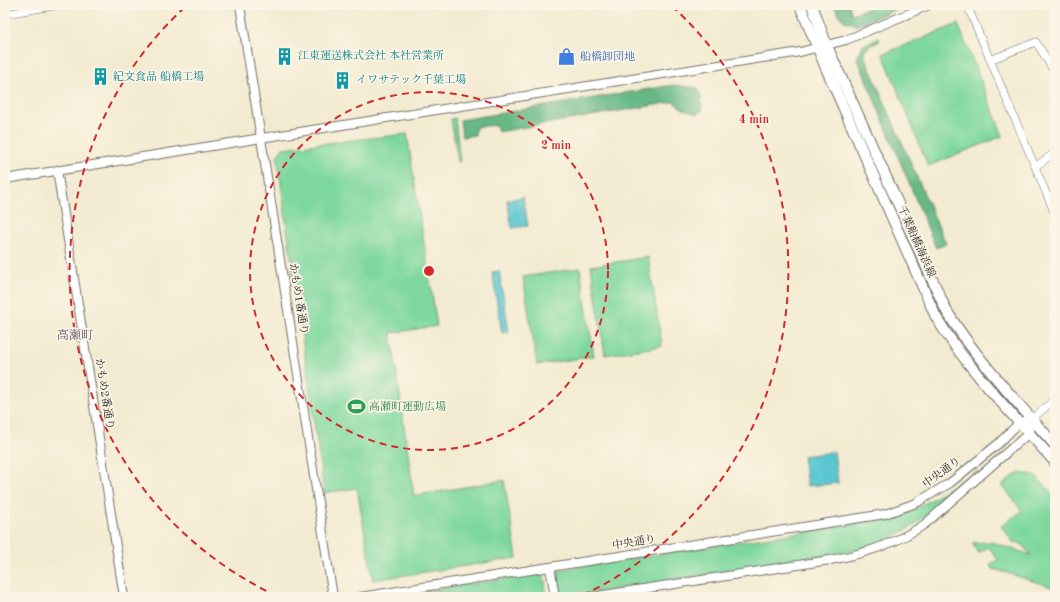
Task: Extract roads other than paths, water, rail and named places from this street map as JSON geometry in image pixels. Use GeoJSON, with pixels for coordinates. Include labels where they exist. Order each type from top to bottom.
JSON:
{"type":"FeatureCollection","features":[{"type":"Feature","properties":{"kind":"main road","name":"千葉船橋海浜線"},"geometry":{"type":"LineString","coordinates":[[800,5],[817,48],[936,317],[947,335],[976,373],[1055,462]]}},
{"type":"Feature","properties":{"kind":"main road","name":"千葉船橋海浜線"},"geometry":{"type":"LineString","coordinates":[[812,5],[827,46],[946,310],[958,330],[985,365],[1055,445]]}},
{"type":"Feature","properties":{"kind":"street"},"geometry":{"type":"LineString","coordinates":[[5,14],[59,5]]}},
{"type":"Feature","properties":{"kind":"street","name":"かもめ1番通り"},"geometry":{"type":"LineString","coordinates":[[240,5],[333,597]]}},
{"type":"Feature","properties":{"kind":"street"},"geometry":{"type":"LineString","coordinates":[[5,179],[817,48],[846,40],[929,5]]}},
{"type":"Feature","properties":{"kind":"street"},"geometry":{"type":"LineString","coordinates":[[967,5],[1055,214]]}},
{"type":"Feature","properties":{"kind":"street"},"geometry":{"type":"LineString","coordinates":[[990,60],[1036,42],[1055,73]]}},
{"type":"Feature","properties":{"kind":"street"},"geometry":{"type":"LineString","coordinates":[[1036,166],[1055,153]]}},
{"type":"Feature","properties":{"kind":"street","name":"かもめ2番通り"},"geometry":{"type":"LineString","coordinates":[[57,170],[124,597]]}},
{"type":"Feature","properties":{"kind":"street"},"geometry":{"type":"LineString","coordinates":[[1020,422],[1032,419],[1055,399]]}},
{"type":"Feature","properties":{"kind":"street"},"geometry":{"type":"LineString","coordinates":[[592,597],[836,559],[865,553],[891,544],[914,532],[925,524],[1029,432],[1032,419]]}},
{"type":"Feature","properties":{"kind":"street","name":"中央通り"},"geometry":{"type":"LineString","coordinates":[[360,597],[871,517],[891,512],[916,503],[950,483],[998,444],[1020,422]]}},
{"type":"Feature","properties":{"kind":"street"},"geometry":{"type":"LineString","coordinates":[[550,568],[555,597]]}},
{"type":"Feature","properties":{"kind":"water"},"geometry":{"type":"Polygon","coordinates":[[[523,197],[528,226],[512,228],[507,200],[523,197]]]}},
{"type":"Feature","properties":{"kind":"water"},"geometry":{"type":"Polygon","coordinates":[[[499,271],[509,331],[502,333],[492,272],[499,271]]]}},
{"type":"Feature","properties":{"kind":"water"},"geometry":{"type":"Polygon","coordinates":[[[834,452],[838,483],[807,486],[803,456],[834,452]]]}},
{"type":"Feature","properties":{"kind":"place","name":"江東運送株式会社 本社営業所"},"geometry":{"type":"Point","coordinates":[285,56]}},
{"type":"Feature","properties":{"kind":"place","name":"船橋卸団地"},"geometry":{"type":"Point","coordinates":[567,57]}},
{"type":"Feature","properties":{"kind":"place","name":"紀文食品 船橋工場"},"geometry":{"type":"Point","coordinates":[100,77]}},
{"type":"Feature","properties":{"kind":"place","name":"イワサテック千葉工場"},"geometry":{"type":"Point","coordinates":[343,80]}},
{"type":"Feature","properties":{"kind":"place","name":"高瀬町運動広場"},"geometry":{"type":"Point","coordinates":[356,407]}},
{"type":"Feature","properties":{"kind":"district","name":"高瀬町"},"geometry":{"type":"Point","coordinates":[75,336]}}]}
